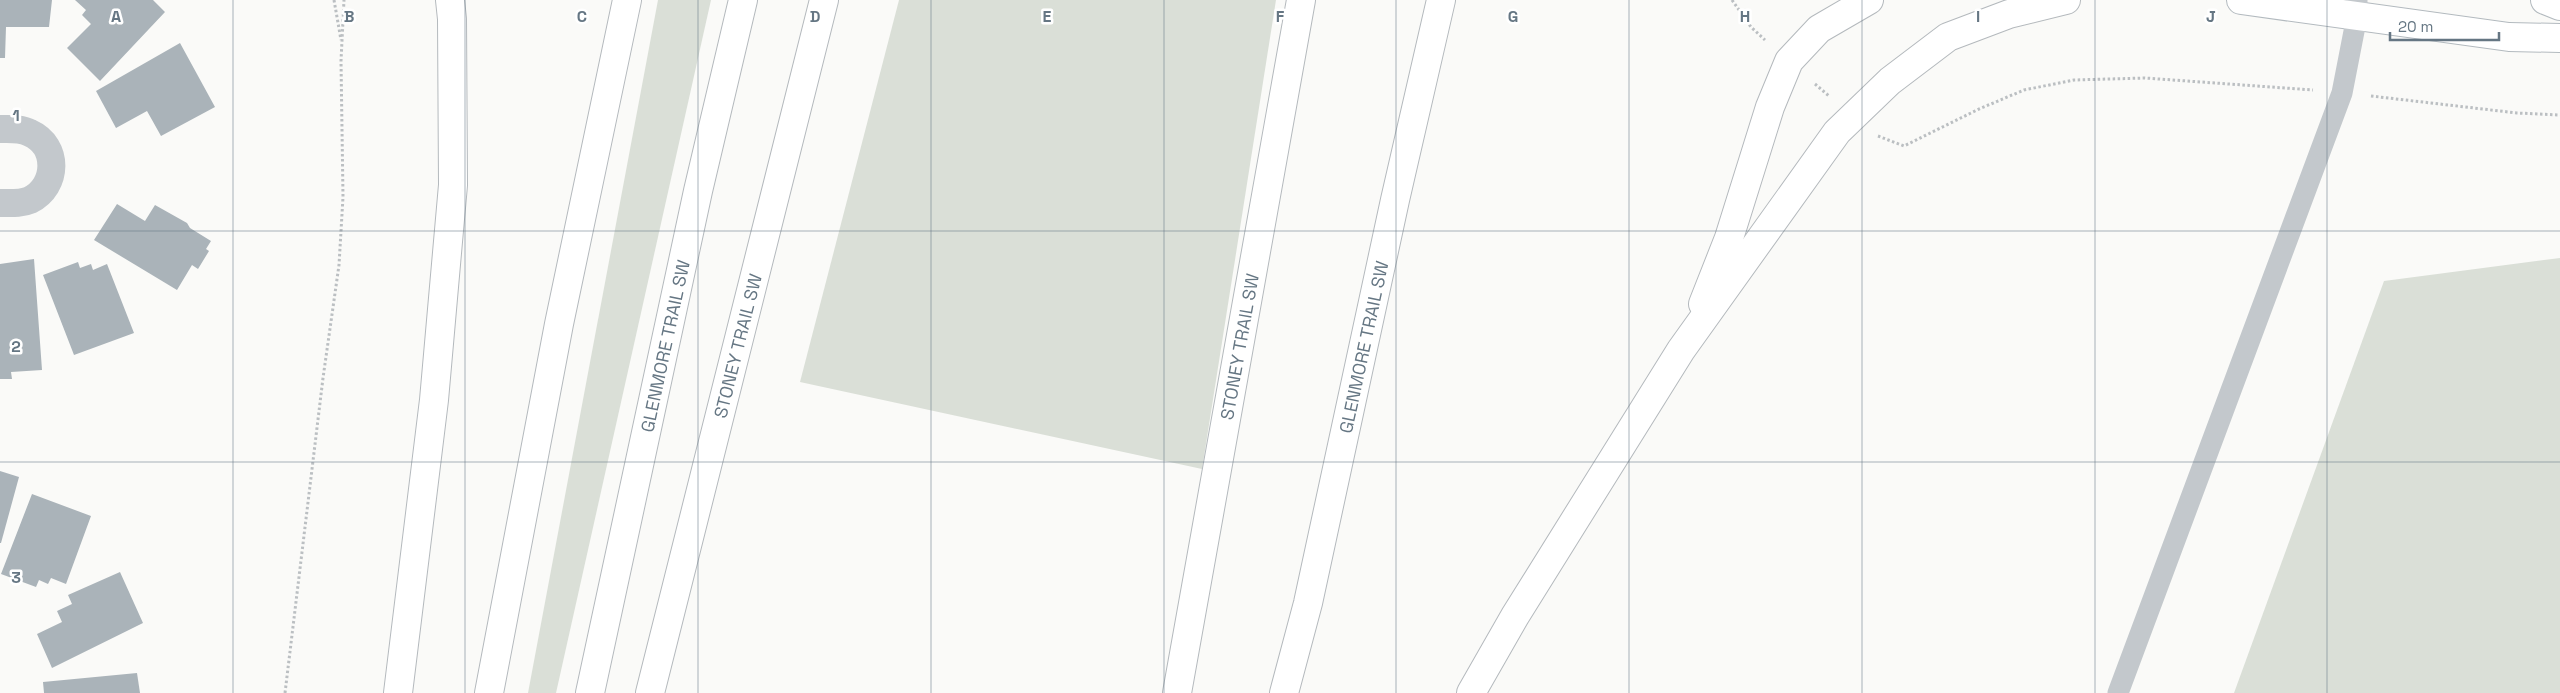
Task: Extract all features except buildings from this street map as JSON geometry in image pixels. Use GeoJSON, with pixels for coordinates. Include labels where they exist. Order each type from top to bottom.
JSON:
{"type":"FeatureCollection","features":[{"type":"Feature","properties":{"kind":"main road"},"geometry":{"type":"LineString","coordinates":[[398,693],[434,400],[453,185],[452,18],[450,0]]}},
{"type":"Feature","properties":{"kind":"main road"},"geometry":{"type":"LineString","coordinates":[[489,693],[552,363],[626,0]]}},
{"type":"Feature","properties":{"kind":"main road","name":"GLENMORE TRAIL SW"},"geometry":{"type":"LineString","coordinates":[[590,693],[698,192],[743,0]]}},
{"type":"Feature","properties":{"kind":"main road","name":"STONEY TRAIL SW"},"geometry":{"type":"LineString","coordinates":[[650,693],[824,0]]}},
{"type":"Feature","properties":{"kind":"main road","name":"STONEY TRAIL SW"},"geometry":{"type":"LineString","coordinates":[[1177,693],[1301,0]]}},
{"type":"Feature","properties":{"kind":"main road","name":"GLENMORE TRAIL SW"},"geometry":{"type":"LineString","coordinates":[[1284,693],[1308,603],[1395,200],[1441,0]]}},
{"type":"Feature","properties":{"kind":"main road"},"geometry":{"type":"LineString","coordinates":[[1681,350],[1708,294],[1729,238],[1770,107],[1789,61],[1819,29],[1869,0]]}},
{"type":"Feature","properties":{"kind":"main road"},"geometry":{"type":"LineString","coordinates":[[1471,693],[1515,616],[1681,350],[1837,132],[1890,81],[1948,37],[2009,14],[2066,0]]}},
{"type":"Feature","properties":{"kind":"main road"},"geometry":{"type":"LineString","coordinates":[[2241,0],[2357,8],[2509,37],[2560,38]]}},
{"type":"Feature","properties":{"kind":"main road"},"geometry":{"type":"LineString","coordinates":[[2545,0],[2560,6]]}},
{"type":"Feature","properties":{"kind":"street"},"geometry":{"type":"LineString","coordinates":[[0,129],[30,132],[41,139],[49,150],[52,175],[47,186],[39,195],[22,202],[0,203]]}},
{"type":"Feature","properties":{"kind":"lane"},"geometry":{"type":"LineString","coordinates":[[2118,693],[2342,93],[2357,8]]}},
{"type":"Feature","properties":{"kind":"path"},"geometry":{"type":"LineString","coordinates":[[334,0],[342,46]]}},
{"type":"Feature","properties":{"kind":"path"},"geometry":{"type":"LineString","coordinates":[[285,693],[323,378],[339,265],[343,197],[342,46],[344,0]]}},
{"type":"Feature","properties":{"kind":"path"},"geometry":{"type":"LineString","coordinates":[[1732,0],[1751,27],[1770,44]]}},
{"type":"Feature","properties":{"kind":"path"},"geometry":{"type":"LineString","coordinates":[[1876,135],[1904,146],[1979,109],[2024,90],[2074,80],[2146,78],[2272,86],[2517,114],[2560,115]]}},
{"type":"Feature","properties":{"kind":"path"},"geometry":{"type":"LineString","coordinates":[[1813,82],[1834,100]]}},
{"type":"Feature","properties":{"kind":"shaded area"},"geometry":{"type":"Polygon","coordinates":[[[658,0],[711,0],[556,693],[528,693],[658,0]]]}},
{"type":"Feature","properties":{"kind":"shaded area"},"geometry":{"type":"Polygon","coordinates":[[[899,0],[1276,0],[1202,469],[800,382],[899,0]]]}},
{"type":"Feature","properties":{"kind":"shaded area"},"geometry":{"type":"Polygon","coordinates":[[[2560,258],[2560,693],[2234,693],[2384,281],[2560,258]]]}}]}
